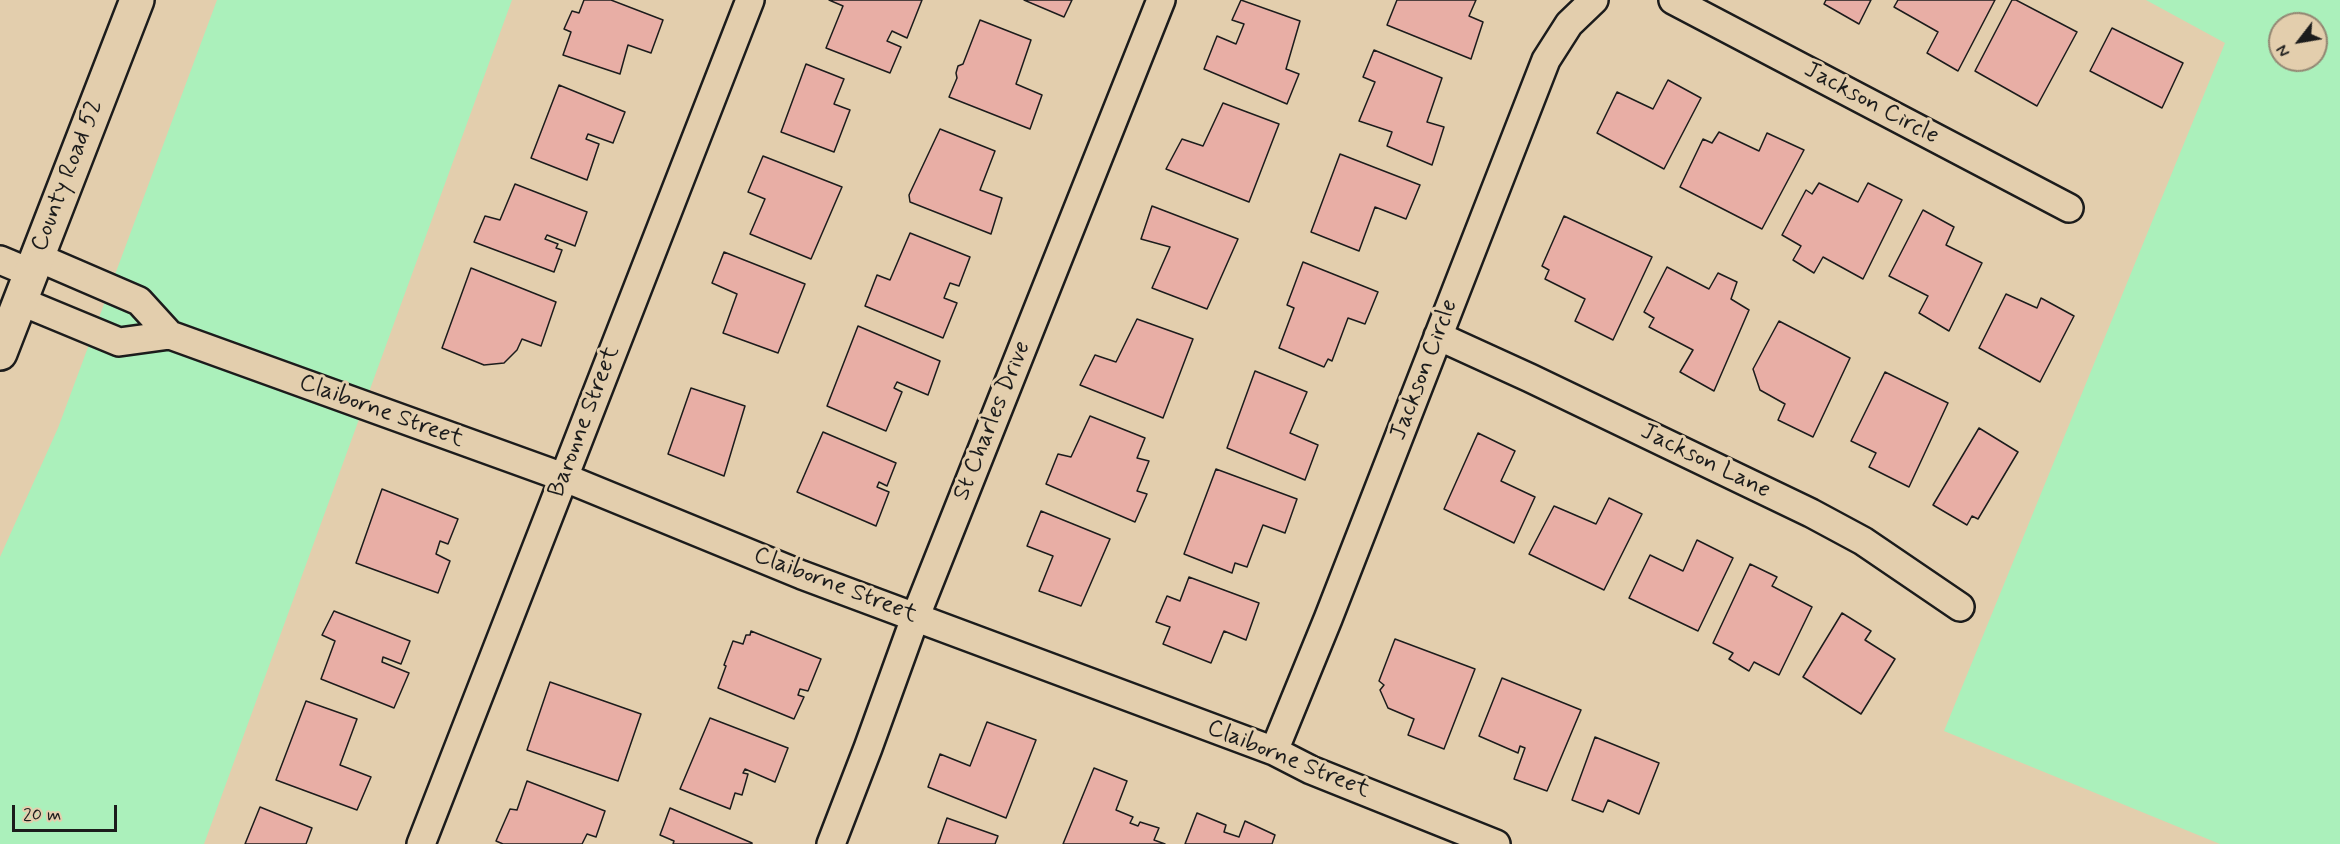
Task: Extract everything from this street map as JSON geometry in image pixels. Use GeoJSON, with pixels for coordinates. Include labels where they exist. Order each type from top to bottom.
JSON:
{"type":"FeatureCollection","features":[{"type":"Feature","properties":{"kind":"main road","name":"County Road 52"},"geometry":{"type":"LineString","coordinates":[[0,353],[137,0]]}},
{"type":"Feature","properties":{"kind":"street","name":"Baronne Street"},"geometry":{"type":"LineString","coordinates":[[421,844],[750,0]]}},
{"type":"Feature","properties":{"kind":"street","name":"St Charles Drive"},"geometry":{"type":"LineString","coordinates":[[831,844],[915,618],[1161,0]]}},
{"type":"Feature","properties":{"kind":"street","name":"Jackson Circle"},"geometry":{"type":"LineString","coordinates":[[1274,752],[1546,60],[1569,24],[1594,0]]}},
{"type":"Feature","properties":{"kind":"street","name":"Jackson Circle"},"geometry":{"type":"LineString","coordinates":[[1673,0],[2069,208]]}},
{"type":"Feature","properties":{"kind":"street"},"geometry":{"type":"LineString","coordinates":[[0,260],[29,277]]}},
{"type":"Feature","properties":{"kind":"street","name":"Claiborne Street"},"geometry":{"type":"LineString","coordinates":[[29,277],[119,342],[170,335],[563,477],[802,575],[1274,752],[1311,770],[1496,844]]}},
{"type":"Feature","properties":{"kind":"street","name":"Claiborne Street"},"geometry":{"type":"LineString","coordinates":[[29,277],[139,301],[170,335]]}},
{"type":"Feature","properties":{"kind":"street","name":"Jackson Lane"},"geometry":{"type":"LineString","coordinates":[[1438,336],[1811,513],[1863,541],[1960,606]]}},
{"type":"Feature","properties":{"kind":"green space"},"geometry":{"type":"Polygon","coordinates":[[[217,0],[512,0],[204,844],[0,844],[0,557],[58,428],[217,0]]]}},
{"type":"Feature","properties":{"kind":"green space"},"geometry":{"type":"Polygon","coordinates":[[[2146,0],[2340,0],[2340,844],[2220,844],[1944,731],[2225,43],[2146,0]]]}},
{"type":"Feature","properties":{"kind":"building"},"geometry":{"type":"Polygon","coordinates":[[[584,0],[611,0],[663,20],[651,53],[628,45],[620,74],[563,55],[571,32],[564,29],[572,11],[579,13],[584,0]]]}},
{"type":"Feature","properties":{"kind":"building"},"geometry":{"type":"Polygon","coordinates":[[[829,0],[922,0],[907,38],[892,31],[887,41],[901,47],[890,73],[826,48],[843,6],[829,0]]]}},
{"type":"Feature","properties":{"kind":"building"},"geometry":{"type":"Polygon","coordinates":[[[1024,0],[1072,0],[1064,17],[1024,0]]]}},
{"type":"Feature","properties":{"kind":"building"},"geometry":{"type":"Polygon","coordinates":[[[1241,0],[1300,21],[1286,69],[1299,74],[1287,104],[1204,69],[1217,36],[1236,44],[1244,24],[1232,20],[1241,0]]]}},
{"type":"Feature","properties":{"kind":"building"},"geometry":{"type":"Polygon","coordinates":[[[1397,0],[1476,0],[1469,16],[1483,22],[1471,59],[1387,25],[1397,0]]]}},
{"type":"Feature","properties":{"kind":"building"},"geometry":{"type":"Polygon","coordinates":[[[1826,0],[1871,0],[1859,24],[1824,4],[1826,0]]]}},
{"type":"Feature","properties":{"kind":"building"},"geometry":{"type":"Polygon","coordinates":[[[1898,0],[1995,0],[1958,71],[1927,53],[1938,32],[1894,7],[1898,0]]]}},
{"type":"Feature","properties":{"kind":"building"},"geometry":{"type":"Polygon","coordinates":[[[2012,0],[2077,32],[2037,106],[1975,71],[2012,0]]]}},
{"type":"Feature","properties":{"kind":"building"},"geometry":{"type":"Polygon","coordinates":[[[980,20],[1031,40],[1016,84],[1042,95],[1030,129],[949,97],[957,78],[958,66],[963,64],[980,20]]]}},
{"type":"Feature","properties":{"kind":"building"},"geometry":{"type":"Polygon","coordinates":[[[2112,28],[2183,63],[2162,108],[2090,71],[2112,28]]]}},
{"type":"Feature","properties":{"kind":"building"},"geometry":{"type":"Polygon","coordinates":[[[1374,50],[1442,78],[1427,122],[1444,127],[1432,165],[1387,146],[1392,132],[1359,121],[1375,82],[1363,77],[1374,50]]]}},
{"type":"Feature","properties":{"kind":"building"},"geometry":{"type":"Polygon","coordinates":[[[806,64],[844,79],[834,104],[850,110],[834,152],[781,132],[806,64]]]}},
{"type":"Feature","properties":{"kind":"building"},"geometry":{"type":"Polygon","coordinates":[[[1668,80],[1701,98],[1664,169],[1597,133],[1617,92],[1653,109],[1668,80]]]}},
{"type":"Feature","properties":{"kind":"building"},"geometry":{"type":"Polygon","coordinates":[[[559,85],[625,112],[613,143],[588,134],[586,139],[599,144],[587,180],[531,158],[559,85]]]}},
{"type":"Feature","properties":{"kind":"building"},"geometry":{"type":"Polygon","coordinates":[[[1223,103],[1279,124],[1249,202],[1166,169],[1182,139],[1203,146],[1223,103]]]}},
{"type":"Feature","properties":{"kind":"building"},"geometry":{"type":"Polygon","coordinates":[[[940,129],[995,151],[980,190],[1002,198],[991,234],[910,202],[909,195],[940,129]]]}},
{"type":"Feature","properties":{"kind":"building"},"geometry":{"type":"Polygon","coordinates":[[[1719,132],[1759,151],[1767,133],[1804,150],[1762,229],[1680,187],[1703,139],[1712,143],[1719,132]]]}},
{"type":"Feature","properties":{"kind":"building"},"geometry":{"type":"Polygon","coordinates":[[[1340,154],[1420,185],[1406,219],[1375,207],[1359,251],[1311,232],[1340,154]]]}},
{"type":"Feature","properties":{"kind":"building"},"geometry":{"type":"Polygon","coordinates":[[[763,156],[842,187],[811,259],[750,234],[765,199],[748,192],[763,156]]]}},
{"type":"Feature","properties":{"kind":"building"},"geometry":{"type":"Polygon","coordinates":[[[1819,183],[1858,202],[1868,183],[1902,200],[1863,279],[1823,257],[1814,273],[1793,260],[1801,246],[1782,235],[1806,190],[1812,194],[1819,183]]]}},
{"type":"Feature","properties":{"kind":"building"},"geometry":{"type":"Polygon","coordinates":[[[515,184],[587,212],[575,246],[547,235],[545,239],[558,244],[556,248],[562,250],[554,272],[474,242],[485,216],[500,220],[515,184]]]}},
{"type":"Feature","properties":{"kind":"building"},"geometry":{"type":"Polygon","coordinates":[[[1152,206],[1238,239],[1207,309],[1152,288],[1170,247],[1141,239],[1152,206]]]}},
{"type":"Feature","properties":{"kind":"building"},"geometry":{"type":"Polygon","coordinates":[[[1923,210],[1954,227],[1946,245],[1982,263],[1949,331],[1919,313],[1928,296],[1889,276],[1923,210]]]}},
{"type":"Feature","properties":{"kind":"building"},"geometry":{"type":"Polygon","coordinates":[[[1564,216],[1652,257],[1613,340],[1575,321],[1585,299],[1545,279],[1549,270],[1542,266],[1564,216]]]}},
{"type":"Feature","properties":{"kind":"building"},"geometry":{"type":"Polygon","coordinates":[[[910,233],[970,257],[959,286],[950,283],[944,298],[957,303],[943,338],[865,306],[877,275],[890,280],[910,233]]]}},
{"type":"Feature","properties":{"kind":"building"},"geometry":{"type":"Polygon","coordinates":[[[724,252],[805,284],[778,353],[723,333],[737,294],[712,283],[724,252]]]}},
{"type":"Feature","properties":{"kind":"building"},"geometry":{"type":"Polygon","coordinates":[[[1303,262],[1378,292],[1365,324],[1348,318],[1332,361],[1328,359],[1324,367],[1279,348],[1294,308],[1287,305],[1303,262]]]}},
{"type":"Feature","properties":{"kind":"building"},"geometry":{"type":"Polygon","coordinates":[[[1667,267],[1709,289],[1718,273],[1737,282],[1731,299],[1749,310],[1714,391],[1680,372],[1693,350],[1649,327],[1654,318],[1644,312],[1667,267]]]}},
{"type":"Feature","properties":{"kind":"building"},"geometry":{"type":"Polygon","coordinates":[[[471,268],[556,302],[541,346],[522,339],[517,350],[504,363],[484,365],[442,348],[471,268]]]}},
{"type":"Feature","properties":{"kind":"building"},"geometry":{"type":"Polygon","coordinates":[[[2006,294],[2037,308],[2041,298],[2074,316],[2040,382],[1979,348],[2006,294]]]}},
{"type":"Feature","properties":{"kind":"building"},"geometry":{"type":"Polygon","coordinates":[[[1137,319],[1193,339],[1163,418],[1080,385],[1095,355],[1116,362],[1137,319]]]}},
{"type":"Feature","properties":{"kind":"building"},"geometry":{"type":"Polygon","coordinates":[[[1779,321],[1850,358],[1813,437],[1778,420],[1785,404],[1760,390],[1753,369],[1779,321]]]}},
{"type":"Feature","properties":{"kind":"building"},"geometry":{"type":"Polygon","coordinates":[[[858,326],[940,361],[928,395],[897,382],[894,388],[902,392],[886,431],[827,406],[858,326]]]}},
{"type":"Feature","properties":{"kind":"building"},"geometry":{"type":"Polygon","coordinates":[[[1255,371],[1307,392],[1290,433],[1318,445],[1305,480],[1227,448],[1255,371]]]}},
{"type":"Feature","properties":{"kind":"building"},"geometry":{"type":"Polygon","coordinates":[[[1885,372],[1948,403],[1909,487],[1869,467],[1876,453],[1851,441],[1885,372]]]}},
{"type":"Feature","properties":{"kind":"building"},"geometry":{"type":"Polygon","coordinates":[[[691,388],[745,406],[724,476],[668,454],[691,388]]]}},
{"type":"Feature","properties":{"kind":"building"},"geometry":{"type":"Polygon","coordinates":[[[1090,416],[1145,438],[1137,458],[1149,461],[1137,491],[1147,494],[1135,522],[1046,484],[1058,454],[1071,457],[1090,416]]]}},
{"type":"Feature","properties":{"kind":"building"},"geometry":{"type":"Polygon","coordinates":[[[1979,428],[2018,452],[1978,519],[1972,516],[1967,525],[1933,505],[1979,428]]]}},
{"type":"Feature","properties":{"kind":"building"},"geometry":{"type":"Polygon","coordinates":[[[823,432],[896,463],[887,486],[879,482],[877,487],[889,492],[876,526],[797,492],[823,432]]]}},
{"type":"Feature","properties":{"kind":"building"},"geometry":{"type":"Polygon","coordinates":[[[1478,433],[1515,451],[1501,481],[1535,497],[1514,543],[1444,509],[1478,433]]]}},
{"type":"Feature","properties":{"kind":"building"},"geometry":{"type":"Polygon","coordinates":[[[1216,469],[1297,499],[1285,533],[1263,525],[1247,567],[1235,563],[1232,573],[1184,554],[1216,469]]]}},
{"type":"Feature","properties":{"kind":"building"},"geometry":{"type":"Polygon","coordinates":[[[382,489],[458,519],[448,544],[440,541],[436,554],[450,561],[438,593],[356,563],[382,489]]]}},
{"type":"Feature","properties":{"kind":"building"},"geometry":{"type":"Polygon","coordinates":[[[1609,498],[1642,514],[1604,590],[1529,554],[1554,506],[1596,524],[1609,498]]]}},
{"type":"Feature","properties":{"kind":"building"},"geometry":{"type":"Polygon","coordinates":[[[1041,511],[1110,539],[1081,606],[1039,591],[1053,556],[1027,546],[1041,511]]]}},
{"type":"Feature","properties":{"kind":"building"},"geometry":{"type":"Polygon","coordinates":[[[1697,540],[1733,558],[1698,631],[1629,598],[1650,555],[1683,571],[1697,540]]]}},
{"type":"Feature","properties":{"kind":"building"},"geometry":{"type":"Polygon","coordinates":[[[1750,564],[1777,577],[1772,586],[1812,607],[1779,675],[1754,662],[1749,671],[1729,659],[1733,653],[1713,643],[1750,564]]]}},
{"type":"Feature","properties":{"kind":"building"},"geometry":{"type":"Polygon","coordinates":[[[1189,577],[1259,603],[1246,640],[1224,631],[1211,663],[1163,644],[1170,627],[1156,622],[1167,596],[1180,601],[1189,577]]]}},
{"type":"Feature","properties":{"kind":"building"},"geometry":{"type":"Polygon","coordinates":[[[334,611],[410,641],[401,664],[383,657],[382,662],[409,673],[394,708],[321,679],[335,641],[322,635],[334,611]]]}},
{"type":"Feature","properties":{"kind":"building"},"geometry":{"type":"Polygon","coordinates":[[[1842,613],[1871,631],[1865,640],[1895,659],[1861,714],[1803,677],[1842,613]]]}},
{"type":"Feature","properties":{"kind":"building"},"geometry":{"type":"Polygon","coordinates":[[[751,631],[821,659],[808,691],[800,689],[798,695],[804,697],[794,719],[718,688],[733,641],[743,644],[746,635],[750,635],[751,631]]]}},
{"type":"Feature","properties":{"kind":"building"},"geometry":{"type":"Polygon","coordinates":[[[1395,639],[1475,669],[1444,749],[1408,735],[1414,719],[1388,708],[1380,690],[1384,685],[1379,681],[1395,639]]]}},
{"type":"Feature","properties":{"kind":"building"},"geometry":{"type":"Polygon","coordinates":[[[1502,678],[1581,710],[1547,791],[1514,779],[1525,748],[1520,746],[1518,753],[1479,736],[1502,678]]]}},
{"type":"Feature","properties":{"kind":"building"},"geometry":{"type":"Polygon","coordinates":[[[550,682],[641,714],[618,781],[527,750],[550,682]]]}},
{"type":"Feature","properties":{"kind":"building"},"geometry":{"type":"Polygon","coordinates":[[[306,701],[357,719],[340,765],[371,777],[357,810],[276,780],[306,701]]]}},
{"type":"Feature","properties":{"kind":"building"},"geometry":{"type":"Polygon","coordinates":[[[710,718],[788,748],[775,782],[745,769],[743,773],[748,774],[742,795],[735,793],[730,809],[680,789],[710,718]]]}},
{"type":"Feature","properties":{"kind":"building"},"geometry":{"type":"Polygon","coordinates":[[[987,722],[1036,740],[1006,818],[928,787],[940,754],[970,766],[987,722]]]}},
{"type":"Feature","properties":{"kind":"building"},"geometry":{"type":"Polygon","coordinates":[[[1595,737],[1659,763],[1639,814],[1608,800],[1603,812],[1572,800],[1595,737]]]}},
{"type":"Feature","properties":{"kind":"building"},"geometry":{"type":"Polygon","coordinates":[[[1094,768],[1127,781],[1116,810],[1133,817],[1130,823],[1138,826],[1140,822],[1159,828],[1154,840],[1165,844],[1063,844],[1094,768]]]}},
{"type":"Feature","properties":{"kind":"building"},"geometry":{"type":"Polygon","coordinates":[[[527,781],[605,811],[596,837],[587,834],[582,844],[503,844],[496,841],[510,809],[517,810],[527,781]]]}},
{"type":"Feature","properties":{"kind":"building"},"geometry":{"type":"Polygon","coordinates":[[[260,807],[312,828],[306,844],[245,844],[260,807]]]}},
{"type":"Feature","properties":{"kind":"building"},"geometry":{"type":"Polygon","coordinates":[[[670,808],[752,844],[673,844],[674,841],[660,835],[670,808]]]}},
{"type":"Feature","properties":{"kind":"building"},"geometry":{"type":"Polygon","coordinates":[[[1197,813],[1226,825],[1224,832],[1239,837],[1245,821],[1275,835],[1272,844],[1185,844],[1197,813]]]}},
{"type":"Feature","properties":{"kind":"building"},"geometry":{"type":"Polygon","coordinates":[[[947,818],[998,836],[995,844],[938,844],[947,818]]]}}]}
